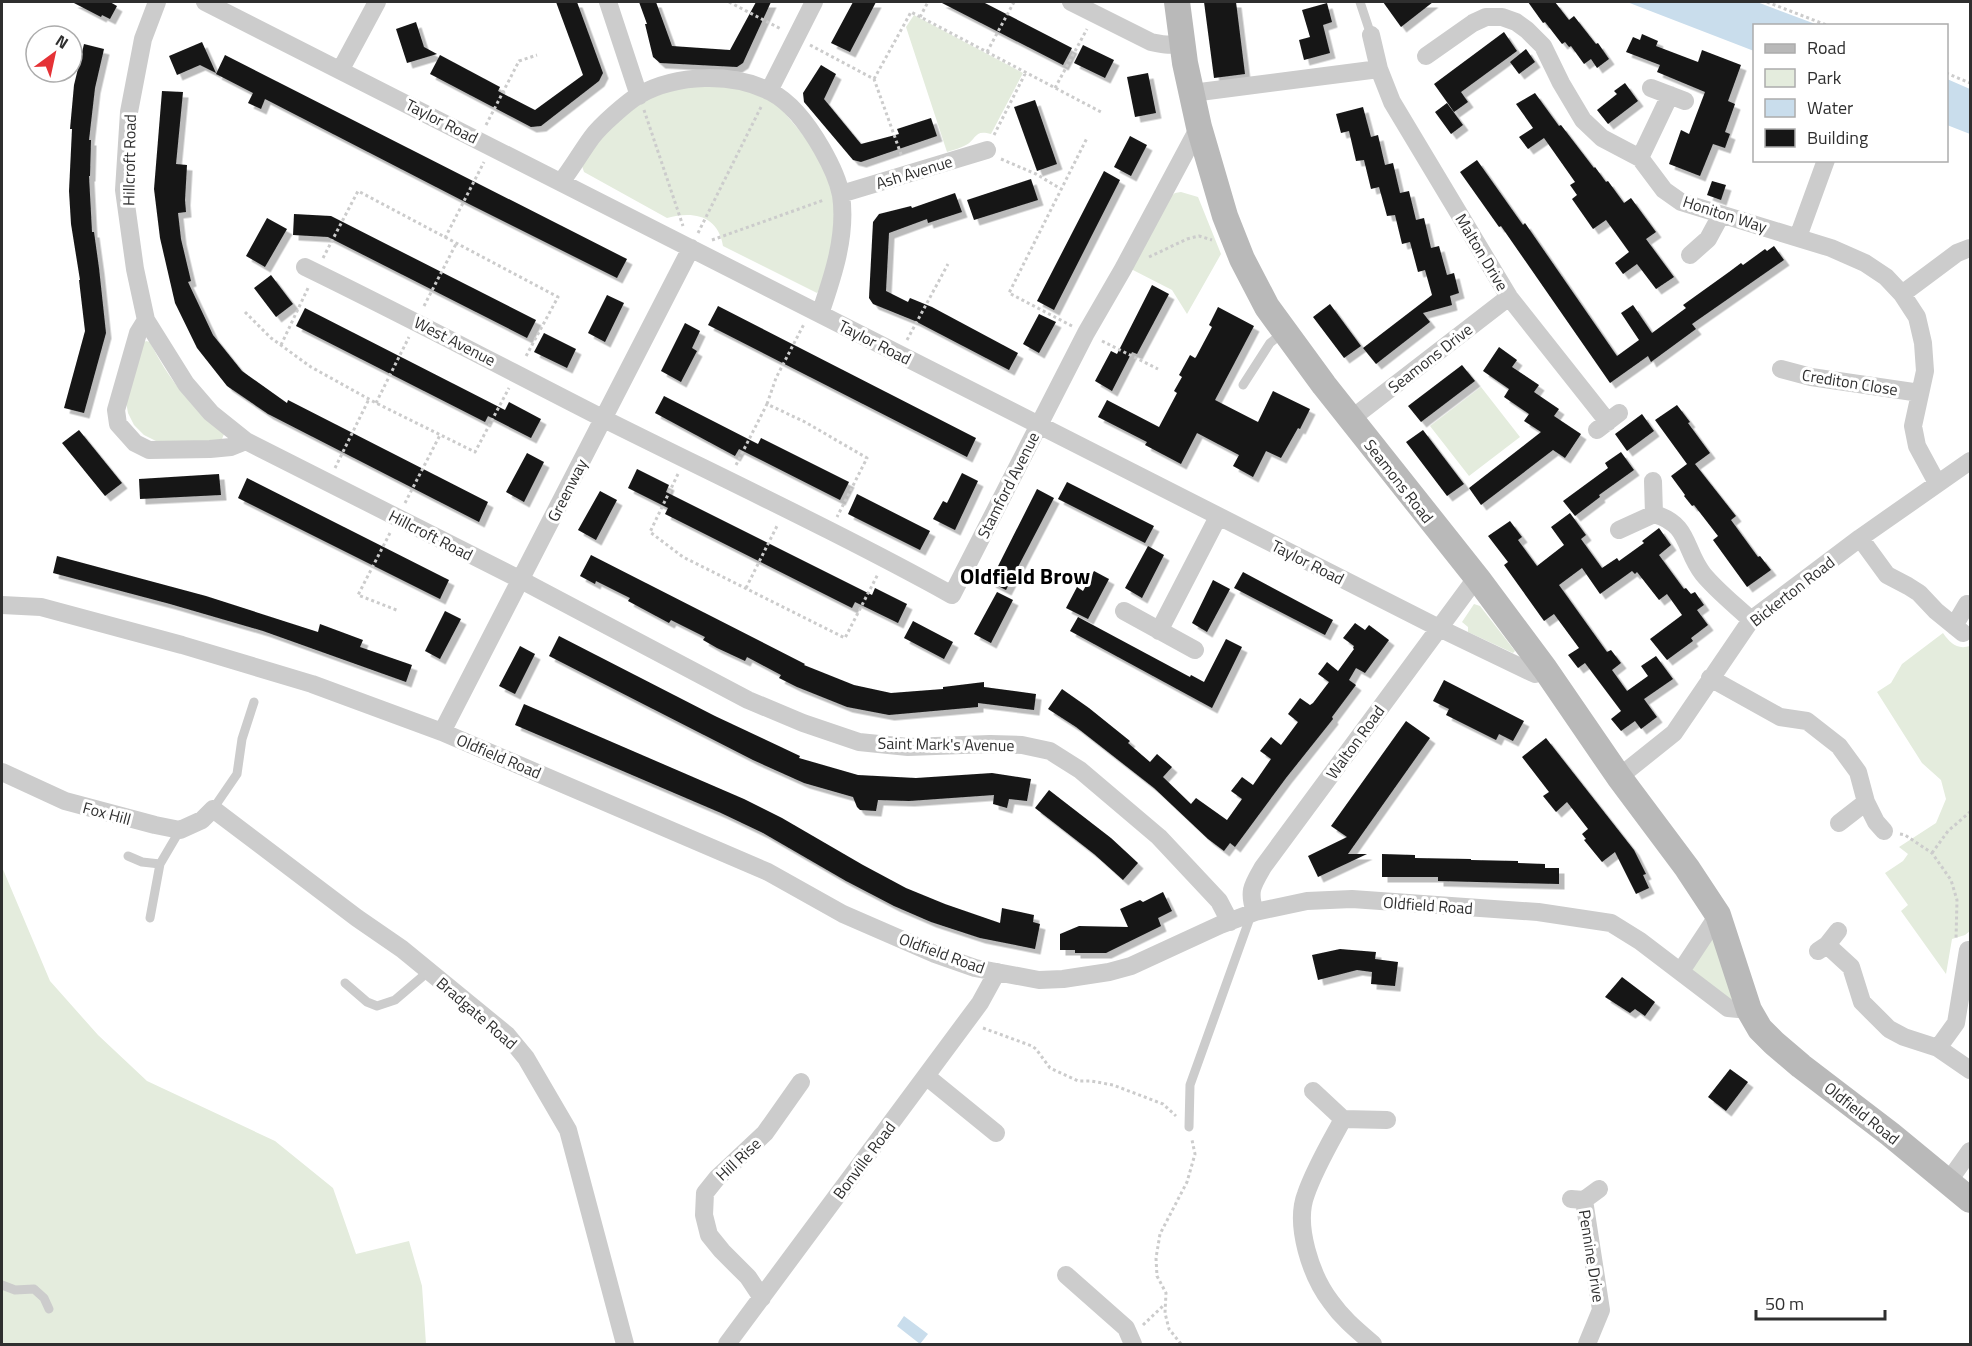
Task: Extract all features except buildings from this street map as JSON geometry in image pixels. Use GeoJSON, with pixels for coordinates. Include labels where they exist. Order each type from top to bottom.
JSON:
{"type":"FeatureCollection","features":[{"type":"Feature","properties":{"kind":"street","name":"Hillcroft Road"},"geometry":{"type":"LineString","coordinates":[[157,2],[143,39],[129,112],[124,190],[135,269],[146,320],[186,384],[211,413],[246,441],[520,580]]}},
{"type":"Feature","properties":{"kind":"street","name":"Taylor Road"},"geometry":{"type":"LineString","coordinates":[[206,2],[1438,628],[1535,674],[1545,669]]}},
{"type":"Feature","properties":{"kind":"street"},"geometry":{"type":"LineString","coordinates":[[341,69],[377,2]]}},
{"type":"Feature","properties":{"kind":"street"},"geometry":{"type":"LineString","coordinates":[[608,2],[639,96]]}},
{"type":"Feature","properties":{"kind":"street"},"geometry":{"type":"LineString","coordinates":[[769,91],[814,2]]}},
{"type":"Feature","properties":{"kind":"street"},"geometry":{"type":"LineString","coordinates":[[1071,2],[1151,42],[1163,44],[1182,42]]}},
{"type":"Feature","properties":{"kind":"street","name":"Seamons Road"},"geometry":{"type":"LineString","coordinates":[[1177,2],[1182,42],[1199,127],[1230,232],[1267,307],[1351,419],[1478,579],[1687,868],[1718,915],[1749,1010]]}},
{"type":"Feature","properties":{"kind":"street","name":"Honiton Way"},"geometry":{"type":"LineString","coordinates":[[1426,56],[1473,23],[1486,17],[1502,17],[1516,22],[1543,46],[1583,120],[1602,138],[1640,158],[1664,190],[1681,202],[1831,248],[1865,263],[1886,278],[1902,294],[1917,317],[1923,343],[1925,371],[1913,426],[1917,446],[1937,483]]}},
{"type":"Feature","properties":{"kind":"street","name":"Malton Drive"},"geometry":{"type":"LineString","coordinates":[[1371,35],[1379,69],[1392,102],[1509,297],[1608,422]]}},
{"type":"Feature","properties":{"kind":"street"},"geometry":{"type":"LineString","coordinates":[[1192,93],[1379,69]]}},
{"type":"Feature","properties":{"kind":"street"},"geometry":{"type":"LineString","coordinates":[[561,182],[593,136],[639,96],[667,83],[712,77],[736,81],[769,91],[797,114],[816,138],[829,162],[841,194],[843,223],[837,257],[816,312]]}},
{"type":"Feature","properties":{"kind":"street"},"geometry":{"type":"LineString","coordinates":[[1640,158],[1677,98],[1652,88]]}},
{"type":"Feature","properties":{"kind":"street","name":"Stamford Avenue"},"geometry":{"type":"LineString","coordinates":[[604,418],[831,531],[952,595],[1086,333],[1199,127]]}},
{"type":"Feature","properties":{"kind":"street","name":"Ash Avenue"},"geometry":{"type":"LineString","coordinates":[[841,194],[987,150]]}},
{"type":"Feature","properties":{"kind":"street"},"geometry":{"type":"LineString","coordinates":[[1798,237],[1825,162]]}},
{"type":"Feature","properties":{"kind":"street"},"geometry":{"type":"LineString","coordinates":[[1690,255],[1708,239],[1721,215]]}},
{"type":"Feature","properties":{"kind":"street","name":"Greenway"},"geometry":{"type":"LineString","coordinates":[[442,732],[691,248]]}},
{"type":"Feature","properties":{"kind":"street"},"geometry":{"type":"LineString","coordinates":[[1902,294],[1958,253],[1971,248]]}},
{"type":"Feature","properties":{"kind":"street","name":"West Avenue"},"geometry":{"type":"LineString","coordinates":[[310,269],[417,321],[604,418]]}},
{"type":"Feature","properties":{"kind":"street","name":"Seamons Drive"},"geometry":{"type":"LineString","coordinates":[[1351,419],[1509,297]]}},
{"type":"Feature","properties":{"kind":"street"},"geometry":{"type":"LineString","coordinates":[[146,320],[138,333],[116,410],[118,424],[135,442],[149,450],[210,449],[231,447],[246,441]]}},
{"type":"Feature","properties":{"kind":"street","name":"Crediton Close"},"geometry":{"type":"LineString","coordinates":[[1781,369],[1811,377],[1920,393]]}},
{"type":"Feature","properties":{"kind":"street","name":"Bickerton Road"},"geometry":{"type":"LineString","coordinates":[[1619,777],[1674,733],[1751,620],[1860,538],[1937,483],[1971,462]]}},
{"type":"Feature","properties":{"kind":"street"},"geometry":{"type":"LineString","coordinates":[[1653,481],[1654,514]]}},
{"type":"Feature","properties":{"kind":"street"},"geometry":{"type":"LineString","coordinates":[[1619,530],[1654,514],[1674,523],[1686,539],[1701,572],[1751,620]]}},
{"type":"Feature","properties":{"kind":"street"},"geometry":{"type":"LineString","coordinates":[[1160,631],[1218,516]]}},
{"type":"Feature","properties":{"kind":"street"},"geometry":{"type":"LineString","coordinates":[[1860,538],[1887,575],[1919,593],[1958,630],[1967,604]]}},
{"type":"Feature","properties":{"kind":"street","name":"Walton Road"},"geometry":{"type":"LineString","coordinates":[[1253,913],[1251,886],[1263,867],[1438,628],[1478,579]]}},
{"type":"Feature","properties":{"kind":"street","name":"Saint Mark's Avenue"},"geometry":{"type":"LineString","coordinates":[[520,580],[748,700],[802,723],[858,742],[909,747],[1022,745],[1050,751],[1080,770],[1160,837],[1219,901],[1230,922]]}},
{"type":"Feature","properties":{"kind":"street","name":"Oldfield Road"},"geometry":{"type":"LineString","coordinates":[[2,605],[41,607],[182,645],[312,684],[442,732],[768,872],[843,914],[935,954],[975,968],[1039,980],[1109,972],[1131,966],[1253,913],[1307,901],[1352,899],[1538,912],[1611,923],[1640,941],[1728,1008],[1749,1010],[1760,1029],[1774,1043],[1971,1200]]}},
{"type":"Feature","properties":{"kind":"street"},"geometry":{"type":"LineString","coordinates":[[1124,611],[1195,650]]}},
{"type":"Feature","properties":{"kind":"street"},"geometry":{"type":"LineString","coordinates":[[1710,678],[1780,717],[1807,721],[1839,746],[1858,772],[1866,802],[1876,822],[1884,831]]}},
{"type":"Feature","properties":{"kind":"street","name":"Fox Hill"},"geometry":{"type":"LineString","coordinates":[[2,772],[65,801],[180,830]]}},
{"type":"Feature","properties":{"kind":"street"},"geometry":{"type":"LineString","coordinates":[[1839,823],[1866,802]]}},
{"type":"Feature","properties":{"kind":"street"},"geometry":{"type":"LineString","coordinates":[[180,830],[202,820],[213,808]]}},
{"type":"Feature","properties":{"kind":"street","name":"Bradgate Road"},"geometry":{"type":"LineString","coordinates":[[213,808],[429,971],[507,1035],[526,1058],[568,1130],[624,1344]]}},
{"type":"Feature","properties":{"kind":"street"},"geometry":{"type":"LineString","coordinates":[[1681,971],[1718,915]]}},
{"type":"Feature","properties":{"kind":"street"},"geometry":{"type":"LineString","coordinates":[[1828,942],[1851,968],[1862,1002],[1889,1029],[1904,1037],[1938,1048],[1971,1070]]}},
{"type":"Feature","properties":{"kind":"street"},"geometry":{"type":"LineString","coordinates":[[1938,1048],[1956,1023],[1968,954]]}},
{"type":"Feature","properties":{"kind":"street","name":"Bonville Road"},"geometry":{"type":"LineString","coordinates":[[727,1344],[980,1003],[997,972]]}},
{"type":"Feature","properties":{"kind":"street"},"geometry":{"type":"LineString","coordinates":[[926,1076],[996,1133]]}},
{"type":"Feature","properties":{"kind":"street","name":"Hill Rise"},"geometry":{"type":"LineString","coordinates":[[762,1298],[748,1277],[709,1235],[704,1215],[705,1193],[717,1178],[765,1133],[801,1082]]}},
{"type":"Feature","properties":{"kind":"street"},"geometry":{"type":"LineString","coordinates":[[1313,1091],[1343,1119],[1388,1120]]}},
{"type":"Feature","properties":{"kind":"street"},"geometry":{"type":"LineString","coordinates":[[1343,1119],[1305,1195],[1301,1221],[1314,1271],[1330,1301],[1350,1324],[1374,1344]]}},
{"type":"Feature","properties":{"kind":"street"},"geometry":{"type":"LineString","coordinates":[[1948,1182],[1971,1150]]}},
{"type":"Feature","properties":{"kind":"street","name":"Pennine Drive"},"geometry":{"type":"LineString","coordinates":[[1587,1344],[1601,1310],[1577,1200],[1599,1189]]}},
{"type":"Feature","properties":{"kind":"street"},"geometry":{"type":"LineString","coordinates":[[1066,1275],[1136,1337]]}},
{"type":"Feature","properties":{"kind":"lane"},"geometry":{"type":"LineString","coordinates":[[1360,2],[1371,35]]}},
{"type":"Feature","properties":{"kind":"lane"},"geometry":{"type":"LineString","coordinates":[[1243,385],[1270,343],[1284,332]]}},
{"type":"Feature","properties":{"kind":"lane"},"geometry":{"type":"LineString","coordinates":[[213,808],[237,774],[242,739],[254,702]]}},
{"type":"Feature","properties":{"kind":"lane"},"geometry":{"type":"LineString","coordinates":[[150,918],[160,864],[180,830]]}},
{"type":"Feature","properties":{"kind":"lane"},"geometry":{"type":"LineString","coordinates":[[128,856],[142,862],[160,864]]}},
{"type":"Feature","properties":{"kind":"lane"},"geometry":{"type":"LineString","coordinates":[[1189,1127],[1190,1085],[1253,913]]}},
{"type":"Feature","properties":{"kind":"lane"},"geometry":{"type":"LineString","coordinates":[[345,983],[367,1002],[378,1006],[395,1000],[429,971]]}},
{"type":"Feature","properties":{"kind":"lane"},"geometry":{"type":"LineString","coordinates":[[2,1285],[15,1290],[34,1289],[44,1298],[50,1309]]}},
{"type":"Feature","properties":{"kind":"path"},"geometry":{"type":"LineString","coordinates":[[729,2],[874,79],[908,173]]}},
{"type":"Feature","properties":{"kind":"path"},"geometry":{"type":"LineString","coordinates":[[920,17],[928,2]]}},
{"type":"Feature","properties":{"kind":"path"},"geometry":{"type":"LineString","coordinates":[[987,52],[1014,2]]}},
{"type":"Feature","properties":{"kind":"path"},"geometry":{"type":"LineString","coordinates":[[1767,2],[1824,24]]}},
{"type":"Feature","properties":{"kind":"path"},"geometry":{"type":"LineString","coordinates":[[874,79],[911,12],[1101,112]]}},
{"type":"Feature","properties":{"kind":"path"},"geometry":{"type":"LineString","coordinates":[[1055,88],[1095,14]]}},
{"type":"Feature","properties":{"kind":"path"},"geometry":{"type":"LineString","coordinates":[[445,238],[519,60],[537,55]]}},
{"type":"Feature","properties":{"kind":"path"},"geometry":{"type":"LineString","coordinates":[[1026,72],[987,150],[1061,189]]}},
{"type":"Feature","properties":{"kind":"path"},"geometry":{"type":"LineString","coordinates":[[1948,73],[1971,83]]}},
{"type":"Feature","properties":{"kind":"path"},"geometry":{"type":"LineString","coordinates":[[691,248],[769,91]]}},
{"type":"Feature","properties":{"kind":"path"},"geometry":{"type":"LineString","coordinates":[[639,96],[691,248]]}},
{"type":"Feature","properties":{"kind":"path"},"geometry":{"type":"LineString","coordinates":[[1087,138],[1009,293],[1158,369]]}},
{"type":"Feature","properties":{"kind":"path"},"geometry":{"type":"LineString","coordinates":[[691,248],[841,194]]}},
{"type":"Feature","properties":{"kind":"path"},"geometry":{"type":"LineString","coordinates":[[1123,269],[1187,238],[1199,236],[1214,240]]}},
{"type":"Feature","properties":{"kind":"path"},"geometry":{"type":"LineString","coordinates":[[899,355],[948,264]]}},
{"type":"Feature","properties":{"kind":"path"},"geometry":{"type":"LineString","coordinates":[[280,345],[310,269]]}},
{"type":"Feature","properties":{"kind":"path"},"geometry":{"type":"LineString","coordinates":[[729,480],[767,404],[776,378],[816,312]]}},
{"type":"Feature","properties":{"kind":"path"},"geometry":{"type":"LineString","coordinates":[[328,482],[369,399]]}},
{"type":"Feature","properties":{"kind":"path"},"geometry":{"type":"LineString","coordinates":[[767,404],[805,422],[867,458],[831,531]]}},
{"type":"Feature","properties":{"kind":"path"},"geometry":{"type":"LineString","coordinates":[[686,459],[650,532],[683,557],[845,638],[886,559]]}},
{"type":"Feature","properties":{"kind":"path"},"geometry":{"type":"LineString","coordinates":[[746,588],[786,509]]}},
{"type":"Feature","properties":{"kind":"path"},"geometry":{"type":"LineString","coordinates":[[358,595],[399,611]]}},
{"type":"Feature","properties":{"kind":"path"},"geometry":{"type":"LineString","coordinates":[[1932,853],[1947,831],[1971,812]]}},
{"type":"Feature","properties":{"kind":"path"},"geometry":{"type":"LineString","coordinates":[[1884,831],[1905,835],[1932,853],[1948,873],[1957,900],[1957,945],[1968,954]]}},
{"type":"Feature","properties":{"kind":"path"},"geometry":{"type":"LineString","coordinates":[[966,1022],[1036,1048],[1050,1068],[1078,1081],[1113,1085],[1163,1104],[1189,1127],[1195,1154],[1187,1182],[1160,1234],[1156,1258],[1157,1276],[1166,1293],[1165,1313],[1169,1329],[1181,1344]]}},
{"type":"Feature","properties":{"kind":"path"},"geometry":{"type":"LineString","coordinates":[[1136,1337],[1166,1304]]}},
{"type":"Feature","properties":{"kind":"green space"},"geometry":{"type":"Polygon","coordinates":[[[914,15],[1023,73],[991,134],[981,133],[970,143],[947,152],[906,27],[914,15]]]}},
{"type":"Feature","properties":{"kind":"green space"},"geometry":{"type":"Polygon","coordinates":[[[690,81],[766,91],[827,163],[841,222],[817,293],[723,246],[716,228],[703,218],[686,215],[667,218],[584,172],[581,163],[595,137],[641,96],[690,81]]]}},
{"type":"Feature","properties":{"kind":"green space"},"geometry":{"type":"Polygon","coordinates":[[[1181,192],[1198,197],[1221,254],[1187,314],[1172,290],[1131,269],[1170,197],[1181,192]]]}},
{"type":"Feature","properties":{"kind":"green space"},"geometry":{"type":"Polygon","coordinates":[[[146,341],[150,342],[181,390],[199,411],[221,430],[224,434],[222,439],[158,442],[144,435],[134,425],[126,402],[142,344],[146,341]]]}},
{"type":"Feature","properties":{"kind":"green space"},"geometry":{"type":"Polygon","coordinates":[[[1481,387],[1520,437],[1469,476],[1430,426],[1481,387]]]}},
{"type":"Feature","properties":{"kind":"green space"},"geometry":{"type":"Polygon","coordinates":[[[1474,604],[1480,606],[1515,651],[1513,653],[1468,632],[1468,627],[1462,622],[1474,604]]]}},
{"type":"Feature","properties":{"kind":"green space"},"geometry":{"type":"Polygon","coordinates":[[[1943,633],[1954,645],[1970,646],[1970,931],[1952,939],[1946,974],[1901,911],[1908,905],[1885,873],[1903,861],[1908,854],[1899,847],[1936,823],[1946,799],[1941,780],[1922,763],[1877,692],[1891,683],[1902,664],[1943,633]]]}},
{"type":"Feature","properties":{"kind":"green space"},"geometry":{"type":"Polygon","coordinates":[[[2,867],[50,981],[98,1035],[147,1081],[275,1141],[333,1188],[356,1254],[409,1241],[422,1286],[426,1344],[2,1344],[2,867]]]}},
{"type":"Feature","properties":{"kind":"green space"},"geometry":{"type":"Polygon","coordinates":[[[1718,915],[1749,1010],[1681,971],[1718,915]]]}},
{"type":"Feature","properties":{"kind":"water"},"geometry":{"type":"Polygon","coordinates":[[[1627,2],[1757,2],[1815,24],[1753,24],[1753,51],[1627,2]]]}},
{"type":"Feature","properties":{"kind":"water"},"geometry":{"type":"Polygon","coordinates":[[[1948,79],[1970,89],[1970,134],[1948,125],[1948,79]]]}},
{"type":"Feature","properties":{"kind":"water"},"geometry":{"type":"Polygon","coordinates":[[[904,1316],[928,1334],[920,1344],[897,1326],[904,1316]]]}},
{"type":"Feature","properties":{"kind":"district","name":"Oldfield Brow"},"geometry":{"type":"Point","coordinates":[1025,576]}}]}
